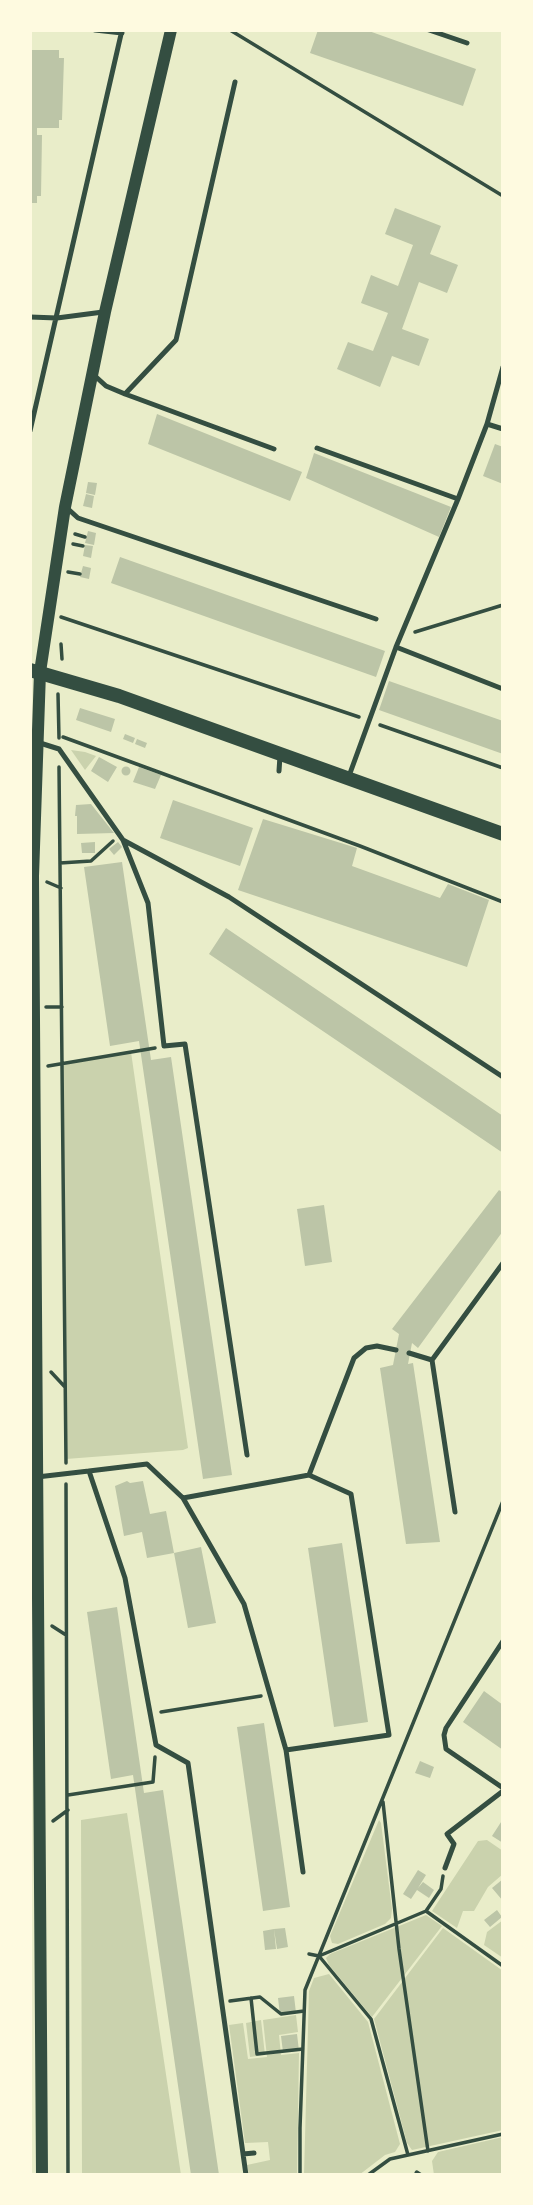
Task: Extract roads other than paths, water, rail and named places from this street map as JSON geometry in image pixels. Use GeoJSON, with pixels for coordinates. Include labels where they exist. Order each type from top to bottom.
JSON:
{"type":"FeatureCollection","features":[{"type":"Feature","properties":{"kind":"main road"},"geometry":{"type":"LineString","coordinates":[[35,671],[108,692],[503,834]]}},
{"type":"Feature","properties":{"kind":"street"},"geometry":{"type":"LineString","coordinates":[[42,2175],[33,876],[38,742],[35,671],[105,312],[171,30]]}},
{"type":"Feature","properties":{"kind":"lane"},"geometry":{"type":"LineString","coordinates":[[30,432],[122,31],[95,30]]}},
{"type":"Feature","properties":{"kind":"lane"},"geometry":{"type":"LineString","coordinates":[[429,30],[467,43]]}},
{"type":"Feature","properties":{"kind":"lane"},"geometry":{"type":"LineString","coordinates":[[125,394],[176,340],[235,82]]}},
{"type":"Feature","properties":{"kind":"lane"},"geometry":{"type":"LineString","coordinates":[[30,317],[57,318],[105,312]]}},
{"type":"Feature","properties":{"kind":"lane"},"geometry":{"type":"LineString","coordinates":[[348,777],[396,647],[487,424],[503,367]]}},
{"type":"Feature","properties":{"kind":"lane"},"geometry":{"type":"LineString","coordinates":[[92,374],[106,386],[125,394],[274,449]]}},
{"type":"Feature","properties":{"kind":"lane"},"geometry":{"type":"LineString","coordinates":[[487,424],[503,429]]}},
{"type":"Feature","properties":{"kind":"lane"},"geometry":{"type":"LineString","coordinates":[[317,448],[458,499]]}},
{"type":"Feature","properties":{"kind":"lane"},"geometry":{"type":"LineString","coordinates":[[65,507],[78,518],[376,619]]}},
{"type":"Feature","properties":{"kind":"lane"},"geometry":{"type":"LineString","coordinates":[[396,647],[503,689]]}},
{"type":"Feature","properties":{"kind":"lane"},"geometry":{"type":"LineString","coordinates":[[38,742],[58,749],[121,838],[148,903],[164,1046],[185,1044],[247,1455]]}},
{"type":"Feature","properties":{"kind":"lane"},"geometry":{"type":"LineString","coordinates":[[279,771],[280,753]]}},
{"type":"Feature","properties":{"kind":"lane"},"geometry":{"type":"LineString","coordinates":[[121,838],[229,897],[503,1077]]}},
{"type":"Feature","properties":{"kind":"lane"},"geometry":{"type":"LineString","coordinates":[[455,1512],[432,1360],[503,1263]]}},
{"type":"Feature","properties":{"kind":"lane"},"geometry":{"type":"LineString","coordinates":[[309,1475],[354,1358],[366,1348],[377,1346],[396,1350]]}},
{"type":"Feature","properties":{"kind":"lane"},"geometry":{"type":"LineString","coordinates":[[410,1353],[432,1360]]}},
{"type":"Feature","properties":{"kind":"lane"},"geometry":{"type":"LineString","coordinates":[[37,1477],[147,1464],[183,1498],[244,1604],[286,1750],[303,1872]]}},
{"type":"Feature","properties":{"kind":"lane"},"geometry":{"type":"LineString","coordinates":[[89,1471],[125,1578],[156,1745],[188,1763],[246,2175]]}},
{"type":"Feature","properties":{"kind":"lane"},"geometry":{"type":"LineString","coordinates":[[183,1498],[309,1475],[351,1493],[389,1735],[286,1750]]}},
{"type":"Feature","properties":{"kind":"lane"},"geometry":{"type":"LineString","coordinates":[[445,1868],[454,1844],[446,1834],[503,1790],[446,1749],[444,1735],[503,1640]]}},
{"type":"Feature","properties":{"kind":"lane"},"geometry":{"type":"LineString","coordinates":[[243,2154],[254,2153]]}}]}
